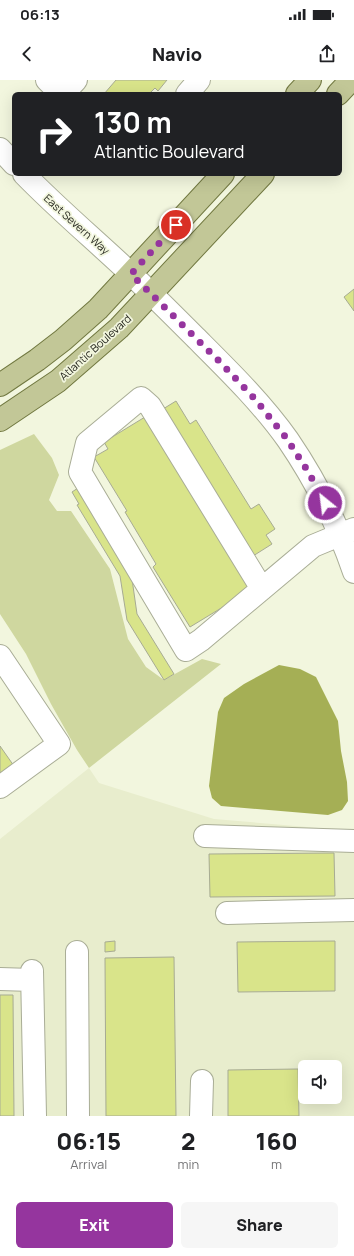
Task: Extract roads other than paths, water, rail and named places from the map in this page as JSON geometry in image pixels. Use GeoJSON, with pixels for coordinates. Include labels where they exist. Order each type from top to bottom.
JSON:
{"type":"FeatureCollection","features":[{"type":"Feature","properties":{"kind":"main road"},"geometry":{"type":"LineString","coordinates":[[299,92],[310,80]]}},
{"type":"Feature","properties":{"kind":"main road"},"geometry":{"type":"LineString","coordinates":[[340,92],[351,80]]}},
{"type":"Feature","properties":{"kind":"main road"},"geometry":{"type":"LineString","coordinates":[[0,385],[63,340],[98,308],[221,176]]}},
{"type":"Feature","properties":{"kind":"main road","name":"Atlantic Boulevard"},"geometry":{"type":"LineString","coordinates":[[0,420],[58,381],[119,328],[261,176]]}},
{"type":"Feature","properties":{"kind":"street"},"geometry":{"type":"LineString","coordinates":[[47,80],[60,92]]}},
{"type":"Feature","properties":{"kind":"street"},"geometry":{"type":"LineString","coordinates":[[64,92],[76,80]]}},
{"type":"Feature","properties":{"kind":"street"},"geometry":{"type":"LineString","coordinates":[[189,92],[199,80]]}},
{"type":"Feature","properties":{"kind":"street"},"geometry":{"type":"LineString","coordinates":[[0,149],[12,162]]}},
{"type":"Feature","properties":{"kind":"street","name":"East Severn Way"},"geometry":{"type":"LineString","coordinates":[[26,176],[151,293],[250,393],[287,439],[309,473],[325,503],[347,532],[353,564]]}},
{"type":"Feature","properties":{"kind":"street"},"geometry":{"type":"LineString","coordinates":[[262,589],[150,406],[141,398],[88,443],[80,472],[186,650],[201,640],[262,589],[313,546],[347,532]]}},
{"type":"Feature","properties":{"kind":"street"},"geometry":{"type":"LineString","coordinates":[[0,656],[59,744],[0,787]]}},
{"type":"Feature","properties":{"kind":"street"},"geometry":{"type":"LineString","coordinates":[[205,836],[354,841]]}},
{"type":"Feature","properties":{"kind":"street"},"geometry":{"type":"LineString","coordinates":[[227,913],[354,910]]}},
{"type":"Feature","properties":{"kind":"street"},"geometry":{"type":"LineString","coordinates":[[77,952],[78,1116]]}},
{"type":"Feature","properties":{"kind":"street"},"geometry":{"type":"LineString","coordinates":[[0,979],[32,975],[35,1116]]}},
{"type":"Feature","properties":{"kind":"street"},"geometry":{"type":"LineString","coordinates":[[201,1116],[202,1081]]}}]}
